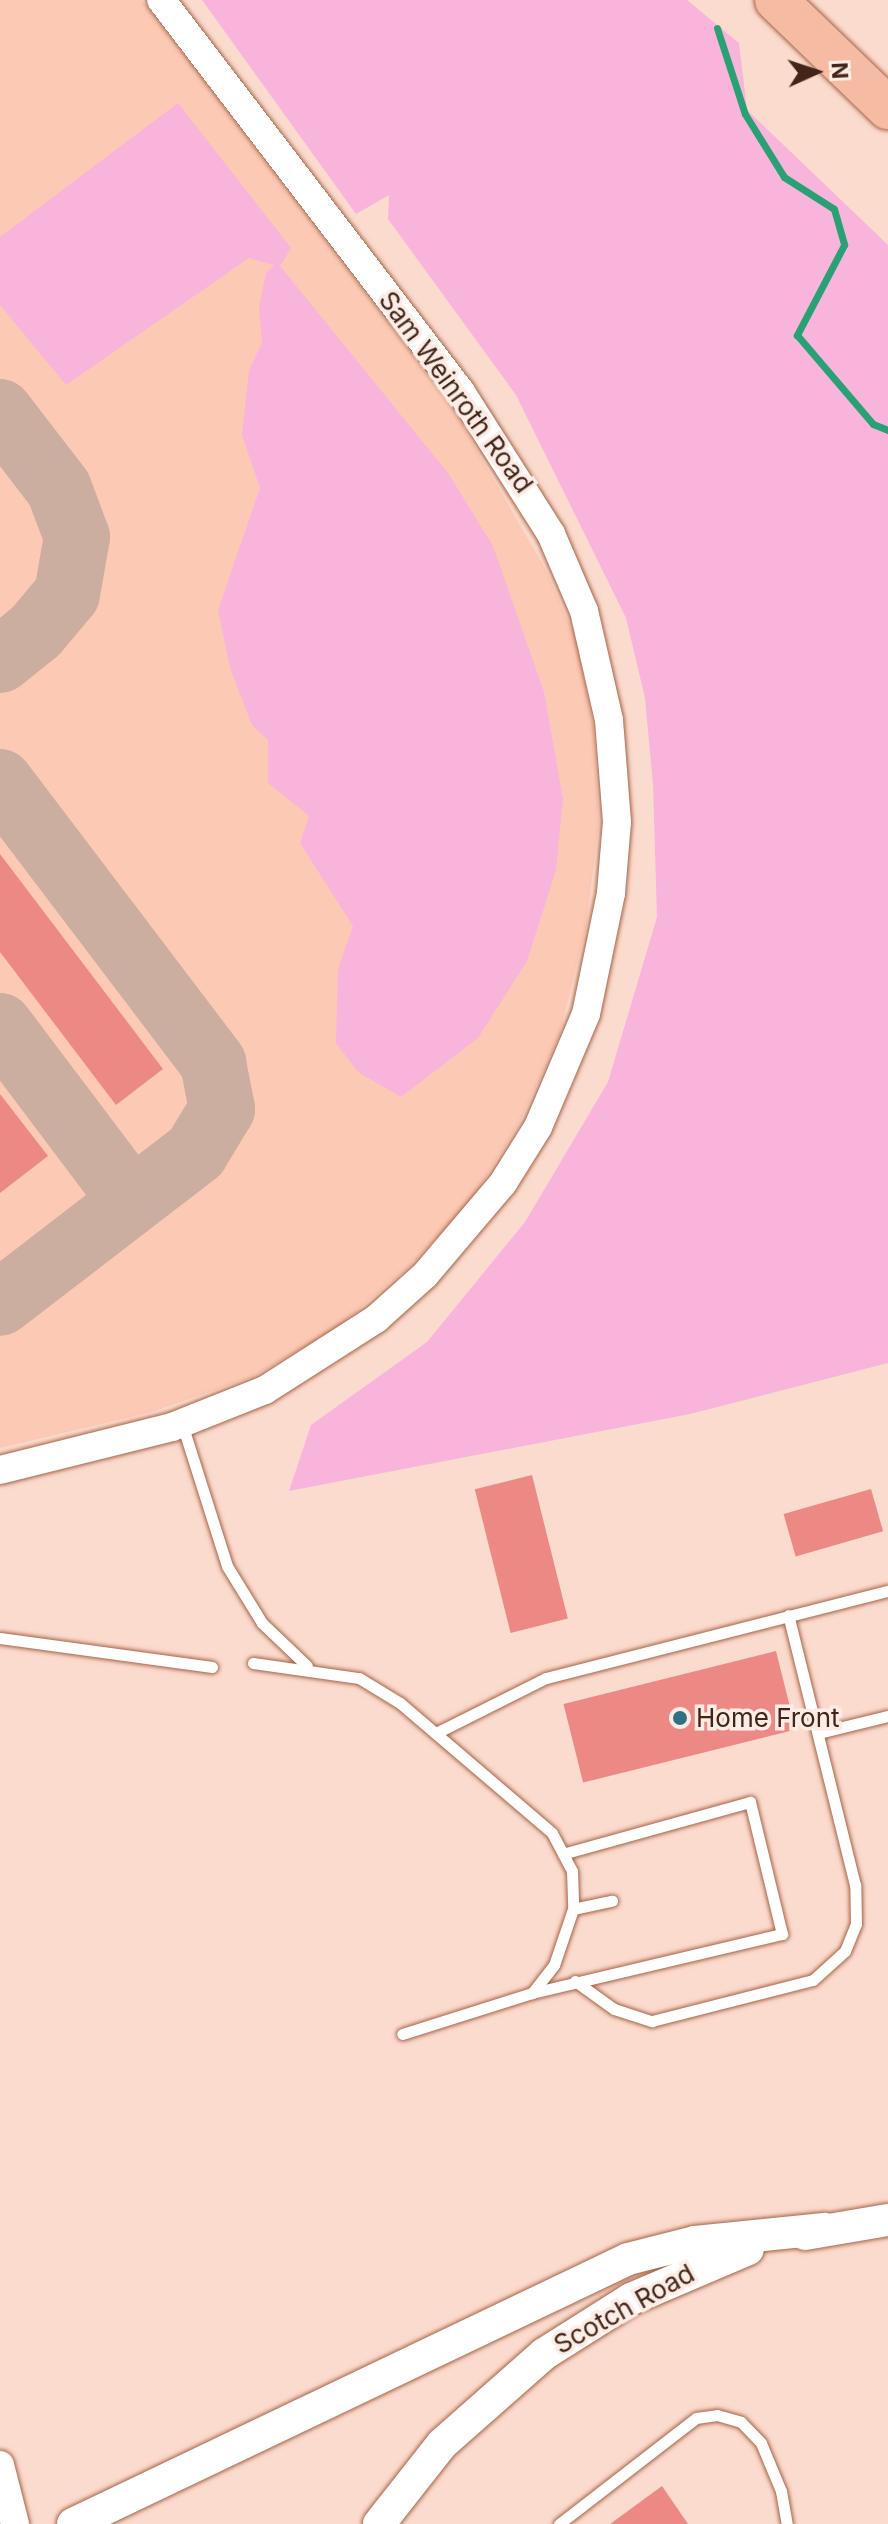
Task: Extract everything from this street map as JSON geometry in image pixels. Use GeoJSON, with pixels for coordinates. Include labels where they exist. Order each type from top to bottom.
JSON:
{"type":"FeatureCollection","features":[{"type":"Feature","properties":{"kind":"highway"},"geometry":{"type":"LineString","coordinates":[[776,0],[888,108]]}},
{"type":"Feature","properties":{"kind":"highway"},"geometry":{"type":"LineString","coordinates":[[799,0],[888,73]]}},
{"type":"Feature","properties":{"kind":"main road","name":"Scotch Road"},"geometry":{"type":"LineString","coordinates":[[379,2524],[442,2444],[494,2394],[596,2319],[722,2256],[824,2229],[888,2220]]}},
{"type":"Feature","properties":{"kind":"main road"},"geometry":{"type":"LineString","coordinates":[[73,2524],[628,2259],[695,2242],[824,2229]]}},
{"type":"Feature","properties":{"kind":"street","name":"Sam Weinroth Road"},"geometry":{"type":"LineString","coordinates":[[0,1470],[182,1424],[265,1390],[376,1319],[454,1245],[503,1183],[538,1127],[586,1014],[611,893],[617,822],[611,732],[594,646],[538,508],[461,392],[161,0]]}},
{"type":"Feature","properties":{"kind":"street"},"geometry":{"type":"LineString","coordinates":[[0,2465],[15,2524]]}},
{"type":"Feature","properties":{"kind":"lane"},"geometry":{"type":"LineString","coordinates":[[182,1424],[227,1566],[262,1623],[308,1667]]}},
{"type":"Feature","properties":{"kind":"lane"},"geometry":{"type":"LineString","coordinates":[[436,1733],[546,1678],[888,1591]]}},
{"type":"Feature","properties":{"kind":"lane"},"geometry":{"type":"LineString","coordinates":[[575,1981],[614,2009],[652,2021],[792,1988],[838,1962],[856,1924],[857,1898],[788,1615]]}},
{"type":"Feature","properties":{"kind":"lane"},"geometry":{"type":"LineString","coordinates":[[0,1638],[212,1667]]}},
{"type":"Feature","properties":{"kind":"lane"},"geometry":{"type":"LineString","coordinates":[[253,1663],[308,1667],[359,1678],[436,1733],[552,1833],[572,1871],[573,1909],[554,1965],[532,1993]]}},
{"type":"Feature","properties":{"kind":"lane"},"geometry":{"type":"LineString","coordinates":[[818,1733],[888,1716]]}},
{"type":"Feature","properties":{"kind":"lane"},"geometry":{"type":"LineString","coordinates":[[402,2034],[575,1981],[782,1934],[750,1802],[563,1854]]}},
{"type":"Feature","properties":{"kind":"lane"},"geometry":{"type":"LineString","coordinates":[[573,1909],[612,1901]]}},
{"type":"Feature","properties":{"kind":"lane"},"geometry":{"type":"LineString","coordinates":[[559,2524],[696,2418],[717,2415],[741,2422],[761,2443],[781,2491],[787,2524]]}},
{"type":"Feature","properties":{"kind":"shaded area"},"geometry":{"type":"Polygon","coordinates":[[[0,0],[142,0],[451,406],[546,570],[576,639],[593,726],[599,822],[586,928],[559,1036],[519,1124],[470,1202],[408,1268],[335,1329],[252,1377],[152,1412],[0,1448],[0,0]]]}},
{"type":"Feature","properties":{"kind":"shaded area"},"geometry":{"type":"Polygon","coordinates":[[[202,0],[687,0],[739,43],[747,110],[888,245],[888,1363],[690,1414],[289,1491],[311,1425],[427,1342],[525,1222],[608,1082],[657,917],[653,785],[645,698],[626,618],[516,395],[388,219],[389,195],[356,214],[202,0]]]}},
{"type":"Feature","properties":{"kind":"shaded area"},"geometry":{"type":"Polygon","coordinates":[[[178,103],[291,248],[280,266],[448,473],[493,546],[544,692],[563,799],[556,870],[527,961],[478,1038],[401,1097],[358,1072],[336,1043],[338,969],[353,926],[300,843],[309,816],[268,783],[268,740],[252,725],[230,668],[218,610],[260,488],[242,435],[249,370],[262,343],[259,307],[266,273],[274,265],[249,258],[66,385],[0,305],[0,237],[178,103]]]}},
{"type":"Feature","properties":{"kind":"building"},"geometry":{"type":"Polygon","coordinates":[[[0,854],[163,1069],[116,1105],[0,952],[0,854]]]}},
{"type":"Feature","properties":{"kind":"building"},"geometry":{"type":"Polygon","coordinates":[[[0,1094],[48,1156],[0,1193],[0,1094]]]}},
{"type":"Feature","properties":{"kind":"building"},"geometry":{"type":"Polygon","coordinates":[[[532,1475],[568,1619],[511,1633],[475,1489],[532,1475]]]}},
{"type":"Feature","properties":{"kind":"building"},"geometry":{"type":"Polygon","coordinates":[[[871,1489],[883,1531],[796,1556],[784,1514],[871,1489]]]}},
{"type":"Feature","properties":{"kind":"building","name":"Home Front"},"geometry":{"type":"Polygon","coordinates":[[[776,1651],[796,1730],[583,1783],[564,1704],[776,1651]]]}},
{"type":"Feature","properties":{"kind":"building"},"geometry":{"type":"Polygon","coordinates":[[[662,2486],[688,2524],[610,2524],[662,2486]]]}},
{"type":"Feature","properties":{"kind":"waterway"},"geometry":{"type":"LineString","coordinates":[[717,28],[745,114],[784,177],[834,209],[844,245],[797,335],[873,424],[888,430]]}},
{"type":"Feature","properties":{"kind":"taxiway"},"geometry":{"type":"LineString","coordinates":[[0,412],[59,489],[77,537],[67,594],[36,631],[0,660]]}},
{"type":"Feature","properties":{"kind":"taxiway"},"geometry":{"type":"LineString","coordinates":[[0,782],[213,1063],[222,1109],[196,1152],[0,1303]]}},
{"type":"Feature","properties":{"kind":"taxiway"},"geometry":{"type":"LineString","coordinates":[[0,1026],[132,1201]]}},
{"type":"Feature","properties":{"kind":"place","name":"Home Front"},"geometry":{"type":"Point","coordinates":[680,1718]}}]}
